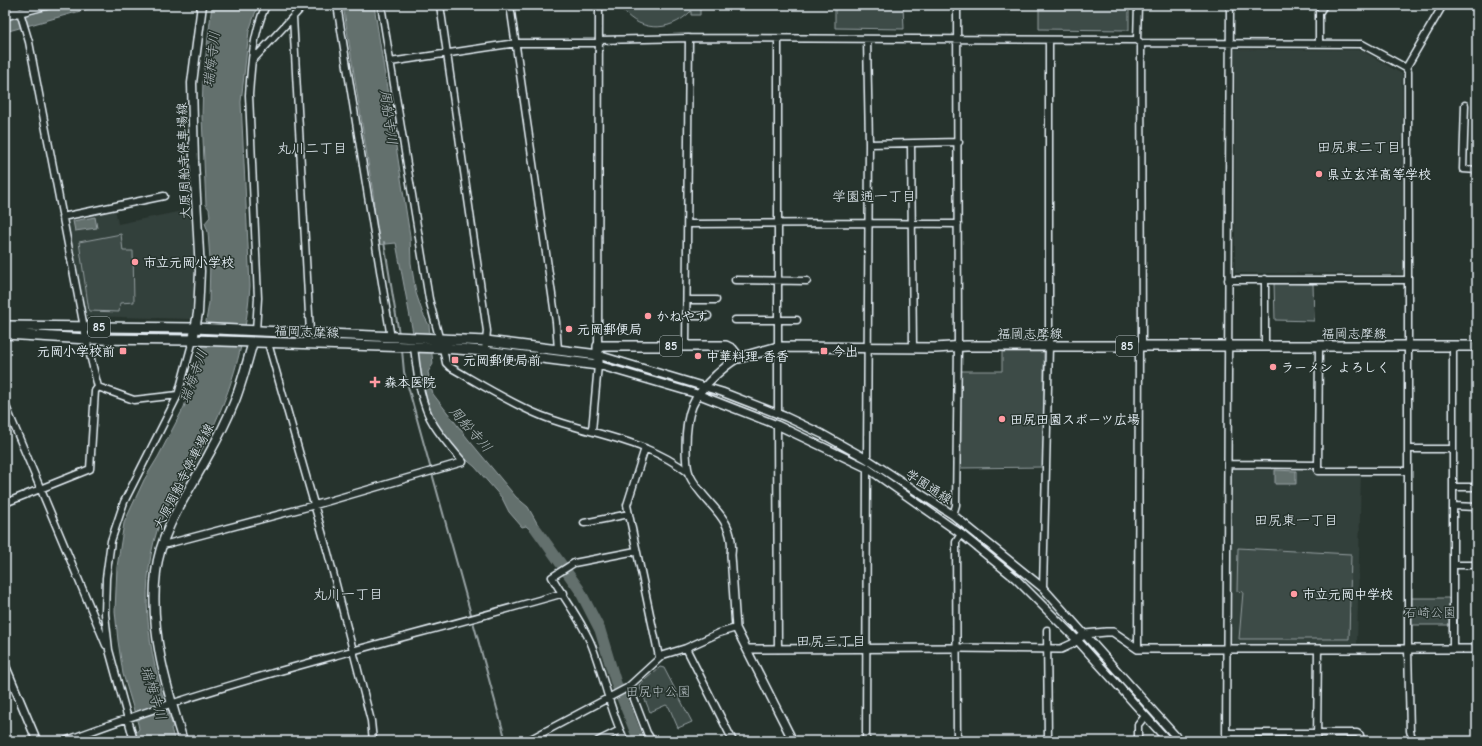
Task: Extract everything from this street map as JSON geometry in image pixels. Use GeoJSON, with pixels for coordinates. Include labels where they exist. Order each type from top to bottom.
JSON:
{"type":"FeatureCollection","features":[{"type":"Feature","properties":{"kind":"main road","name":"大原周船寺停車場線"},"geometry":{"type":"LineString","coordinates":[[193,340],[194,328],[198,313],[200,271],[194,168],[192,83],[202,5]]}},
{"type":"Feature","properties":{"kind":"main road","name":"福岡志摩線"},"geometry":{"type":"LineString","coordinates":[[5,326],[194,328],[310,333],[392,342],[414,347],[440,343],[598,351],[686,346],[726,346],[732,349],[739,358],[778,347],[935,348],[958,346],[1477,346]]}},
{"type":"Feature","properties":{"kind":"main road","name":"福岡志摩線"},"geometry":{"type":"LineString","coordinates":[[5,334],[87,339],[193,340],[305,344],[392,342]]}},
{"type":"Feature","properties":{"kind":"main road","name":"大原周船寺停車場線"},"geometry":{"type":"LineString","coordinates":[[183,741],[162,669],[155,614],[156,571],[167,530],[190,486],[209,455],[234,402],[253,342]]}},
{"type":"Feature","properties":{"kind":"main road","name":"85"},"geometry":{"type":"LineString","coordinates":[[392,342],[440,343]]}},
{"type":"Feature","properties":{"kind":"main road","name":"福岡志摩線"},"geometry":{"type":"LineString","coordinates":[[485,346],[598,365]]}},
{"type":"Feature","properties":{"kind":"main road"},"geometry":{"type":"LineString","coordinates":[[598,351],[598,365]]}},
{"type":"Feature","properties":{"kind":"street"},"geometry":{"type":"LineString","coordinates":[[5,503],[90,469],[96,391],[98,387],[84,327],[25,30],[20,12],[10,5]]}},
{"type":"Feature","properties":{"kind":"street"},"geometry":{"type":"LineString","coordinates":[[5,16],[46,5]]}},
{"type":"Feature","properties":{"kind":"street"},"geometry":{"type":"LineString","coordinates":[[256,331],[258,298],[249,96],[251,62],[260,17],[266,5]]}},
{"type":"Feature","properties":{"kind":"street"},"geometry":{"type":"LineString","coordinates":[[251,62],[304,5]]}},
{"type":"Feature","properties":{"kind":"street"},"geometry":{"type":"LineString","coordinates":[[337,5],[392,342]]}},
{"type":"Feature","properties":{"kind":"street"},"geometry":{"type":"LineString","coordinates":[[381,5],[429,299],[446,363],[450,367],[494,392],[542,416],[645,448],[673,460],[689,473],[698,488],[720,513],[727,525],[732,538],[731,555],[736,628],[793,741]]}},
{"type":"Feature","properties":{"kind":"street"},"geometry":{"type":"LineString","coordinates":[[440,5],[487,331],[485,346]]}},
{"type":"Feature","properties":{"kind":"street"},"geometry":{"type":"LineString","coordinates":[[510,5],[558,350]]}},
{"type":"Feature","properties":{"kind":"street"},"geometry":{"type":"LineString","coordinates":[[598,351],[599,5]]}},
{"type":"Feature","properties":{"kind":"street"},"geometry":{"type":"LineString","coordinates":[[953,515],[956,505],[958,346],[957,5]]}},
{"type":"Feature","properties":{"kind":"street"},"geometry":{"type":"LineString","coordinates":[[1138,5],[1140,346],[1138,649]]}},
{"type":"Feature","properties":{"kind":"street"},"geometry":{"type":"LineString","coordinates":[[1226,741],[1228,649],[1230,5]]}},
{"type":"Feature","properties":{"kind":"street"},"geometry":{"type":"LineString","coordinates":[[1319,44],[1319,13],[1324,5]]}},
{"type":"Feature","properties":{"kind":"street"},"geometry":{"type":"LineString","coordinates":[[1406,68],[1443,5]]}},
{"type":"Feature","properties":{"kind":"street"},"geometry":{"type":"LineString","coordinates":[[293,17],[310,333],[305,344]]}},
{"type":"Feature","properties":{"kind":"street"},"geometry":{"type":"LineString","coordinates":[[390,62],[516,43],[689,38],[957,39],[1229,44],[1362,44],[1406,68],[1408,72],[1408,649],[1410,731],[1413,741]]}},
{"type":"Feature","properties":{"kind":"street"},"geometry":{"type":"LineString","coordinates":[[686,346],[689,224],[689,38]]}},
{"type":"Feature","properties":{"kind":"street"},"geometry":{"type":"LineString","coordinates":[[778,39],[778,414]]}},
{"type":"Feature","properties":{"kind":"street"},"geometry":{"type":"LineString","coordinates":[[867,459],[869,144],[868,39]]}},
{"type":"Feature","properties":{"kind":"street"},"geometry":{"type":"LineString","coordinates":[[1043,588],[1049,346],[1049,40]]}},
{"type":"Feature","properties":{"kind":"street"},"geometry":{"type":"LineString","coordinates":[[1465,105],[1463,170],[1477,170]]}},
{"type":"Feature","properties":{"kind":"street"},"geometry":{"type":"LineString","coordinates":[[869,144],[958,142]]}},
{"type":"Feature","properties":{"kind":"street"},"geometry":{"type":"LineString","coordinates":[[911,144],[913,223],[913,348]]}},
{"type":"Feature","properties":{"kind":"street"},"geometry":{"type":"LineString","coordinates":[[62,217],[164,196]]}},
{"type":"Feature","properties":{"kind":"street"},"geometry":{"type":"LineString","coordinates":[[689,224],[958,224]]}},
{"type":"Feature","properties":{"kind":"street"},"geometry":{"type":"LineString","coordinates":[[1265,279],[1265,346]]}},
{"type":"Feature","properties":{"kind":"street"},"geometry":{"type":"LineString","coordinates":[[735,280],[807,281]]}},
{"type":"Feature","properties":{"kind":"street"},"geometry":{"type":"LineString","coordinates":[[1228,280],[1407,280]]}},
{"type":"Feature","properties":{"kind":"street"},"geometry":{"type":"LineString","coordinates":[[687,300],[716,300]]}},
{"type":"Feature","properties":{"kind":"street"},"geometry":{"type":"LineString","coordinates":[[687,316],[708,316]]}},
{"type":"Feature","properties":{"kind":"street"},"geometry":{"type":"LineString","coordinates":[[735,320],[797,320]]}},
{"type":"Feature","properties":{"kind":"street"},"geometry":{"type":"LineString","coordinates":[[109,650],[105,614],[106,578],[111,542],[124,502],[178,395],[193,340]]}},
{"type":"Feature","properties":{"kind":"street"},"geometry":{"type":"LineString","coordinates":[[268,343],[315,504],[371,721],[373,741]]}},
{"type":"Feature","properties":{"kind":"street"},"geometry":{"type":"LineString","coordinates":[[1319,346],[1318,471],[1408,471]]}},
{"type":"Feature","properties":{"kind":"street"},"geometry":{"type":"LineString","coordinates":[[1453,346],[1453,649]]}},
{"type":"Feature","properties":{"kind":"street"},"geometry":{"type":"LineString","coordinates":[[162,545],[463,462],[433,424],[428,414],[421,389],[414,347]]}},
{"type":"Feature","properties":{"kind":"street","name":"学園通線"},"geometry":{"type":"LineString","coordinates":[[598,351],[722,392],[778,414],[822,434],[867,459],[953,515],[1043,588],[1180,741]]}},
{"type":"Feature","properties":{"kind":"street"},"geometry":{"type":"LineString","coordinates":[[689,473],[686,455],[688,420],[697,394],[703,386],[723,368],[739,358]]}},
{"type":"Feature","properties":{"kind":"street"},"geometry":{"type":"LineString","coordinates":[[592,431],[598,365]]}},
{"type":"Feature","properties":{"kind":"street","name":"学園通線"},"geometry":{"type":"LineString","coordinates":[[598,365],[697,394],[777,425],[867,468],[961,534],[1015,578],[1077,640],[1168,741]]}},
{"type":"Feature","properties":{"kind":"street"},"geometry":{"type":"LineString","coordinates":[[98,387],[134,400],[178,395]]}},
{"type":"Feature","properties":{"kind":"street"},"geometry":{"type":"LineString","coordinates":[[5,404],[109,650],[134,741]]}},
{"type":"Feature","properties":{"kind":"street"},"geometry":{"type":"LineString","coordinates":[[777,425],[778,650]]}},
{"type":"Feature","properties":{"kind":"street"},"geometry":{"type":"LineString","coordinates":[[645,448],[627,505],[659,657]]}},
{"type":"Feature","properties":{"kind":"street"},"geometry":{"type":"LineString","coordinates":[[1408,449],[1453,449]]}},
{"type":"Feature","properties":{"kind":"street"},"geometry":{"type":"LineString","coordinates":[[1228,464],[1318,465]]}},
{"type":"Feature","properties":{"kind":"street"},"geometry":{"type":"LineString","coordinates":[[866,741],[867,468]]}},
{"type":"Feature","properties":{"kind":"street"},"geometry":{"type":"LineString","coordinates":[[1453,487],[1477,487]]}},
{"type":"Feature","properties":{"kind":"street"},"geometry":{"type":"LineString","coordinates":[[1453,506],[1477,507]]}},
{"type":"Feature","properties":{"kind":"street"},"geometry":{"type":"LineString","coordinates":[[584,523],[629,514]]}},
{"type":"Feature","properties":{"kind":"street"},"geometry":{"type":"LineString","coordinates":[[957,741],[956,542],[961,534]]}},
{"type":"Feature","properties":{"kind":"street"},"geometry":{"type":"LineString","coordinates":[[625,741],[592,645],[564,593],[552,577],[574,562],[636,551]]}},
{"type":"Feature","properties":{"kind":"street"},"geometry":{"type":"LineString","coordinates":[[1453,565],[1477,565]]}},
{"type":"Feature","properties":{"kind":"street"},"geometry":{"type":"LineString","coordinates":[[64,741],[128,717],[232,684],[564,593]]}},
{"type":"Feature","properties":{"kind":"street"},"geometry":{"type":"LineString","coordinates":[[528,741],[628,687],[659,657],[686,648],[719,633],[736,628]]}},
{"type":"Feature","properties":{"kind":"street"},"geometry":{"type":"LineString","coordinates":[[1047,630],[1048,741]]}},
{"type":"Feature","properties":{"kind":"street"},"geometry":{"type":"LineString","coordinates":[[748,650],[866,648],[1060,649],[1085,634],[1097,632],[1113,632],[1138,649],[1477,649]]}},
{"type":"Feature","properties":{"kind":"street"},"geometry":{"type":"LineString","coordinates":[[686,648],[733,741]]}},
{"type":"Feature","properties":{"kind":"street"},"geometry":{"type":"LineString","coordinates":[[1317,741],[1318,649]]}},
{"type":"Feature","properties":{"kind":"street"},"geometry":{"type":"LineString","coordinates":[[5,666],[37,741]]}},
{"type":"Feature","properties":{"kind":"street"},"geometry":{"type":"LineString","coordinates":[[628,687],[644,727],[652,741]]}},
{"type":"Feature","properties":{"kind":"street"},"geometry":{"type":"LineString","coordinates":[[1138,741],[1138,725],[1145,716]]}},
{"type":"Feature","properties":{"kind":"street"},"geometry":{"type":"LineString","coordinates":[[601,740],[620,730]]}},
{"type":"Feature","properties":{"kind":"street"},"geometry":{"type":"LineString","coordinates":[[1226,732],[1357,733],[1360,735],[1361,741]]}},
{"type":"Feature","properties":{"kind":"street"},"geometry":{"type":"LineString","coordinates":[[1270,733],[1270,741]]}},
{"type":"Feature","properties":{"kind":"shaded area","name":"県立玄洋高等学校"},"geometry":{"type":"Polygon","coordinates":[[[1235,49],[1361,50],[1402,74],[1403,274],[1235,273],[1235,49]]]}},
{"type":"Feature","properties":{"kind":"shaded area","name":"市立元岡小学校"},"geometry":{"type":"Polygon","coordinates":[[[115,208],[118,224],[192,209],[196,271],[192,319],[85,316],[66,217],[115,208]]]}},
{"type":"Feature","properties":{"kind":"shaded area","name":"市立元岡中学校"},"geometry":{"type":"Polygon","coordinates":[[[1230,466],[1315,466],[1315,474],[1361,473],[1357,645],[1232,646],[1230,466]]]}},
{"type":"Feature","properties":{"kind":"green space"},"geometry":{"type":"Polygon","coordinates":[[[619,5],[700,5],[700,15],[691,15],[691,11],[673,24],[653,27],[634,21],[619,5]]]}},
{"type":"Feature","properties":{"kind":"green space"},"geometry":{"type":"Polygon","coordinates":[[[835,5],[903,5],[904,29],[835,28],[835,5]]]}},
{"type":"Feature","properties":{"kind":"green space"},"geometry":{"type":"Polygon","coordinates":[[[1039,5],[1129,5],[1129,30],[1039,29],[1039,5]]]}},
{"type":"Feature","properties":{"kind":"green space"},"geometry":{"type":"Polygon","coordinates":[[[121,234],[123,251],[133,251],[134,302],[120,303],[119,312],[89,311],[79,242],[121,234]]]}},
{"type":"Feature","properties":{"kind":"green space"},"geometry":{"type":"Polygon","coordinates":[[[1274,283],[1313,284],[1314,321],[1275,320],[1274,283]]]}},
{"type":"Feature","properties":{"kind":"green space","name":"田尻田園スポーツ広場"},"geometry":{"type":"Polygon","coordinates":[[[1002,352],[1044,352],[1044,467],[961,468],[960,371],[1002,371],[1002,352]]]}},
{"type":"Feature","properties":{"kind":"green space"},"geometry":{"type":"Polygon","coordinates":[[[1238,548],[1351,554],[1349,639],[1239,639],[1243,592],[1237,591],[1238,548]]]}},
{"type":"Feature","properties":{"kind":"green space","name":"石崎公園"},"geometry":{"type":"Polygon","coordinates":[[[1448,598],[1450,600],[1450,625],[1410,625],[1410,599],[1448,598]]]}},
{"type":"Feature","properties":{"kind":"green space","name":"田尻中公園"},"geometry":{"type":"Polygon","coordinates":[[[660,667],[664,668],[692,722],[678,728],[669,707],[666,705],[650,712],[639,685],[660,667]]]}},
{"type":"Feature","properties":{"kind":"water"},"geometry":{"type":"Polygon","coordinates":[[[63,5],[102,5],[5,32],[5,21],[63,5]]]}},
{"type":"Feature","properties":{"kind":"water","name":"瑞梅寺川"},"geometry":{"type":"Polygon","coordinates":[[[212,5],[258,5],[249,31],[241,102],[250,286],[248,308],[240,350],[228,392],[211,432],[161,520],[151,555],[147,604],[149,629],[158,679],[173,727],[171,728],[174,739],[176,741],[139,741],[135,734],[139,729],[138,724],[123,674],[118,641],[115,611],[117,567],[124,523],[144,480],[158,457],[184,407],[200,358],[209,303],[210,260],[208,232],[205,223],[210,217],[209,209],[206,205],[202,117],[203,80],[212,5]]]}},
{"type":"Feature","properties":{"kind":"water"},"geometry":{"type":"Polygon","coordinates":[[[343,5],[374,5],[410,236],[411,263],[416,293],[423,314],[429,325],[433,364],[428,372],[433,394],[516,497],[528,507],[546,539],[543,544],[526,526],[522,527],[509,512],[502,498],[475,467],[461,455],[447,439],[434,421],[426,402],[396,243],[377,245],[373,193],[343,5]]]}},
{"type":"Feature","properties":{"kind":"water"},"geometry":{"type":"Polygon","coordinates":[[[95,217],[97,228],[75,231],[73,221],[95,217]]]}},
{"type":"Feature","properties":{"kind":"water"},"geometry":{"type":"Polygon","coordinates":[[[1275,470],[1296,471],[1296,484],[1275,484],[1275,470]]]}},
{"type":"Feature","properties":{"kind":"waterway"},"geometry":{"type":"LineString","coordinates":[[384,242],[399,334]]}},
{"type":"Feature","properties":{"kind":"waterway"},"geometry":{"type":"LineString","coordinates":[[402,350],[404,372],[506,741]]}},
{"type":"Feature","properties":{"kind":"waterway","name":"周船寺川"},"geometry":{"type":"LineString","coordinates":[[536,529],[579,589],[600,630],[616,683],[639,741]]}},
{"type":"Feature","properties":{"kind":"place","name":"県立玄洋高等学校"},"geometry":{"type":"Point","coordinates":[1319,174]}},
{"type":"Feature","properties":{"kind":"place","name":"市立元岡小学校"},"geometry":{"type":"Point","coordinates":[135,262]}},
{"type":"Feature","properties":{"kind":"place","name":"かねやす"},"geometry":{"type":"Point","coordinates":[648,316]}},
{"type":"Feature","properties":{"kind":"place","name":"元岡郵便局"},"geometry":{"type":"Point","coordinates":[569,329]}},
{"type":"Feature","properties":{"kind":"place","name":"元岡小学校前"},"geometry":{"type":"Point","coordinates":[123,351]}},
{"type":"Feature","properties":{"kind":"place","name":"今出"},"geometry":{"type":"Point","coordinates":[824,351]}},
{"type":"Feature","properties":{"kind":"place","name":"中華料理 香香"},"geometry":{"type":"Point","coordinates":[698,356]}},
{"type":"Feature","properties":{"kind":"place","name":"元岡郵便局前"},"geometry":{"type":"Point","coordinates":[455,360]}},
{"type":"Feature","properties":{"kind":"place","name":"ラーメン よろしく"},"geometry":{"type":"Point","coordinates":[1273,367]}},
{"type":"Feature","properties":{"kind":"place","name":"森本医院"},"geometry":{"type":"Point","coordinates":[375,382]}},
{"type":"Feature","properties":{"kind":"place","name":"田尻田園スポーツ広場"},"geometry":{"type":"Point","coordinates":[1002,419]}},
{"type":"Feature","properties":{"kind":"place","name":"市立元岡中学校"},"geometry":{"type":"Point","coordinates":[1294,594]}},
{"type":"Feature","properties":{"kind":"district","name":"田尻東二丁目"},"geometry":{"type":"Point","coordinates":[1359,147]}},
{"type":"Feature","properties":{"kind":"district","name":"丸川二丁目"},"geometry":{"type":"Point","coordinates":[312,148]}},
{"type":"Feature","properties":{"kind":"district","name":"学園通一丁目"},"geometry":{"type":"Point","coordinates":[874,196]}},
{"type":"Feature","properties":{"kind":"district","name":"田尻東一丁目"},"geometry":{"type":"Point","coordinates":[1296,520]}},
{"type":"Feature","properties":{"kind":"district","name":"丸川一丁目"},"geometry":{"type":"Point","coordinates":[348,594]}},
{"type":"Feature","properties":{"kind":"district","name":"田尻三丁目"},"geometry":{"type":"Point","coordinates":[831,641]}}]}
